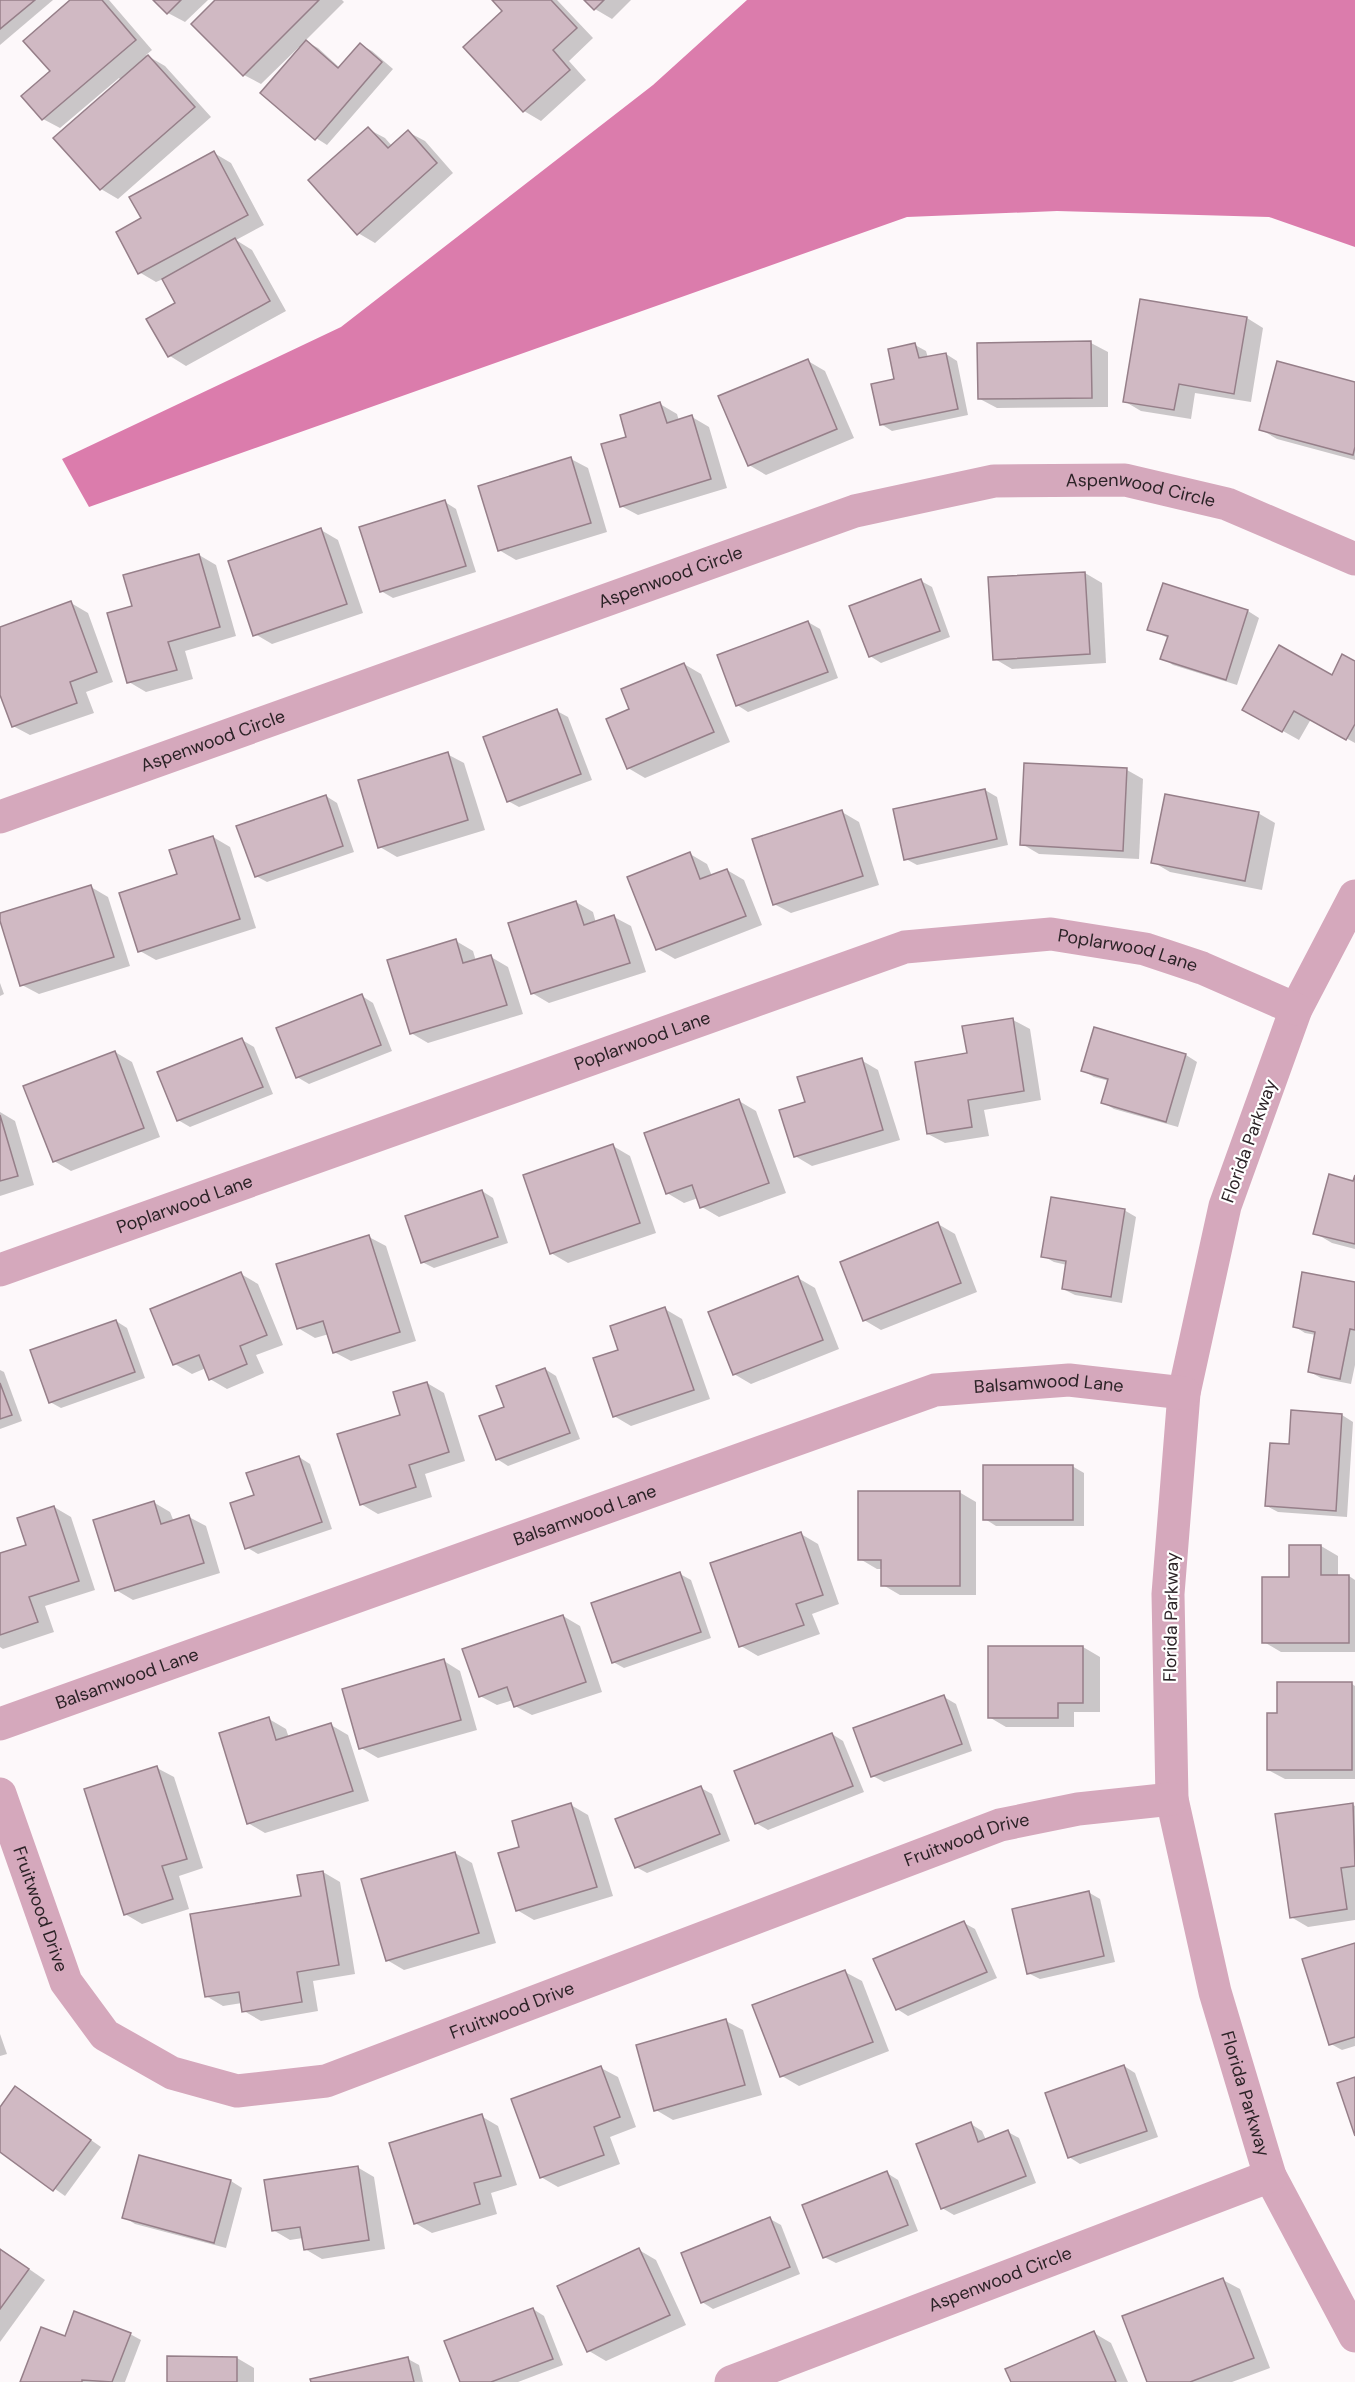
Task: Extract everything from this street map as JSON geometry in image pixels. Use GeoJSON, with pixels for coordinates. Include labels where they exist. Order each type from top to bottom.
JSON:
{"type":"FeatureCollection","features":[{"type":"Feature","properties":{"kind":"street","name":"Aspenwood Circle"},"geometry":{"type":"LineString","coordinates":[[0,817],[855,511],[994,481],[1125,480],[1227,504],[1355,559]]}},
{"type":"Feature","properties":{"kind":"street","name":"Florida Parkway"},"geometry":{"type":"LineString","coordinates":[[1355,896],[1296,1009],[1225,1206],[1184,1393],[1168,1594],[1173,1799],[1215,1992],[1270,2176],[1355,2336]]}},
{"type":"Feature","properties":{"kind":"street","name":"Poplarwood Lane"},"geometry":{"type":"LineString","coordinates":[[0,1270],[905,947],[1051,934],[1144,949],[1202,968],[1296,1009]]}},
{"type":"Feature","properties":{"kind":"street","name":"Balsamwood Lane"},"geometry":{"type":"LineString","coordinates":[[0,1724],[935,1390],[1069,1380],[1184,1393]]}},
{"type":"Feature","properties":{"kind":"street","name":"Fruitwood Drive"},"geometry":{"type":"LineString","coordinates":[[0,1794],[66,1982],[105,2035],[172,2073],[237,2091],[326,2081],[1000,1825],[1078,1809],[1173,1799]]}},
{"type":"Feature","properties":{"kind":"street","name":"Aspenwood Circle"},"geometry":{"type":"LineString","coordinates":[[731,2382],[1270,2176]]}},
{"type":"Feature","properties":{"kind":"shaded area"},"geometry":{"type":"Polygon","coordinates":[[[747,0],[1355,0],[1355,247],[1269,217],[1057,211],[907,217],[89,507],[62,459],[341,327],[653,85],[747,0]]]}},
{"type":"Feature","properties":{"kind":"building"},"geometry":{"type":"Polygon","coordinates":[[[0,0],[35,0],[0,29],[0,0]]]}},
{"type":"Feature","properties":{"kind":"building"},"geometry":{"type":"Polygon","coordinates":[[[70,0],[102,0],[136,40],[42,120],[21,96],[50,71],[23,41],[70,0]]]}},
{"type":"Feature","properties":{"kind":"building"},"geometry":{"type":"Polygon","coordinates":[[[153,0],[181,0],[167,14],[153,0]]]}},
{"type":"Feature","properties":{"kind":"building"},"geometry":{"type":"Polygon","coordinates":[[[215,0],[319,0],[243,76],[191,24],[215,0]]]}},
{"type":"Feature","properties":{"kind":"building"},"geometry":{"type":"Polygon","coordinates":[[[492,0],[551,0],[577,28],[553,50],[570,70],[523,112],[463,47],[502,11],[492,0]]]}},
{"type":"Feature","properties":{"kind":"building"},"geometry":{"type":"Polygon","coordinates":[[[584,0],[604,0],[594,10],[584,0]]]}},
{"type":"Feature","properties":{"kind":"building"},"geometry":{"type":"Polygon","coordinates":[[[306,40],[338,68],[360,43],[382,62],[315,140],[260,93],[306,40]]]}},
{"type":"Feature","properties":{"kind":"building"},"geometry":{"type":"Polygon","coordinates":[[[148,55],[195,107],[100,190],[53,138],[148,55]]]}},
{"type":"Feature","properties":{"kind":"building"},"geometry":{"type":"Polygon","coordinates":[[[368,127],[388,148],[408,130],[437,163],[357,235],[308,180],[368,127]]]}},
{"type":"Feature","properties":{"kind":"building"},"geometry":{"type":"Polygon","coordinates":[[[214,151],[248,215],[138,274],[116,232],[141,218],[129,197],[214,151]]]}},
{"type":"Feature","properties":{"kind":"building"},"geometry":{"type":"Polygon","coordinates":[[[235,238],[270,301],[168,357],[146,319],[175,303],[162,279],[235,238]]]}},
{"type":"Feature","properties":{"kind":"building"},"geometry":{"type":"Polygon","coordinates":[[[1140,299],[1247,317],[1234,394],[1179,384],[1174,410],[1123,402],[1140,299]]]}},
{"type":"Feature","properties":{"kind":"building"},"geometry":{"type":"Polygon","coordinates":[[[1091,341],[1092,398],[978,399],[977,343],[1091,341]]]}},
{"type":"Feature","properties":{"kind":"building"},"geometry":{"type":"Polygon","coordinates":[[[915,343],[919,358],[946,353],[958,409],[880,425],[871,384],[894,379],[888,349],[915,343]]]}},
{"type":"Feature","properties":{"kind":"building"},"geometry":{"type":"Polygon","coordinates":[[[808,359],[837,429],[748,466],[718,396],[808,359]]]}},
{"type":"Feature","properties":{"kind":"building"},"geometry":{"type":"Polygon","coordinates":[[[1277,361],[1355,382],[1353,455],[1259,430],[1277,361]]]}},
{"type":"Feature","properties":{"kind":"building"},"geometry":{"type":"Polygon","coordinates":[[[660,402],[667,423],[692,415],[711,479],[620,507],[601,444],[626,437],[620,415],[660,402]]]}},
{"type":"Feature","properties":{"kind":"building"},"geometry":{"type":"Polygon","coordinates":[[[571,457],[591,523],[498,551],[478,486],[571,457]]]}},
{"type":"Feature","properties":{"kind":"building"},"geometry":{"type":"Polygon","coordinates":[[[445,500],[466,566],[380,592],[359,527],[445,500]]]}},
{"type":"Feature","properties":{"kind":"building"},"geometry":{"type":"Polygon","coordinates":[[[321,528],[347,604],[253,636],[228,561],[321,528]]]}},
{"type":"Feature","properties":{"kind":"building"},"geometry":{"type":"Polygon","coordinates":[[[199,554],[220,627],[168,642],[177,670],[127,683],[107,613],[132,606],[123,575],[199,554]]]}},
{"type":"Feature","properties":{"kind":"building"},"geometry":{"type":"Polygon","coordinates":[[[1085,572],[1090,654],[993,660],[988,577],[1085,572]]]}},
{"type":"Feature","properties":{"kind":"building"},"geometry":{"type":"Polygon","coordinates":[[[921,579],[940,631],[869,657],[849,606],[921,579]]]}},
{"type":"Feature","properties":{"kind":"building"},"geometry":{"type":"Polygon","coordinates":[[[1163,583],[1248,610],[1226,680],[1160,659],[1168,636],[1147,630],[1163,583]]]}},
{"type":"Feature","properties":{"kind":"building"},"geometry":{"type":"Polygon","coordinates":[[[71,601],[97,672],[70,682],[77,703],[12,727],[0,695],[0,627],[71,601]]]}},
{"type":"Feature","properties":{"kind":"building"},"geometry":{"type":"Polygon","coordinates":[[[808,621],[828,672],[736,706],[717,655],[808,621]]]}},
{"type":"Feature","properties":{"kind":"building"},"geometry":{"type":"Polygon","coordinates":[[[1279,645],[1332,675],[1342,654],[1355,661],[1355,724],[1346,740],[1294,711],[1282,732],[1242,710],[1279,645]]]}},
{"type":"Feature","properties":{"kind":"building"},"geometry":{"type":"Polygon","coordinates":[[[684,663],[714,732],[627,769],[606,719],[629,709],[621,689],[684,663]]]}},
{"type":"Feature","properties":{"kind":"building"},"geometry":{"type":"Polygon","coordinates":[[[557,709],[581,774],[507,802],[483,737],[557,709]]]}},
{"type":"Feature","properties":{"kind":"building"},"geometry":{"type":"Polygon","coordinates":[[[448,752],[468,820],[378,848],[358,780],[448,752]]]}},
{"type":"Feature","properties":{"kind":"building"},"geometry":{"type":"Polygon","coordinates":[[[1024,763],[1127,768],[1123,851],[1020,845],[1024,763]]]}},
{"type":"Feature","properties":{"kind":"building"},"geometry":{"type":"Polygon","coordinates":[[[985,789],[997,839],[904,860],[893,809],[985,789]]]}},
{"type":"Feature","properties":{"kind":"building"},"geometry":{"type":"Polygon","coordinates":[[[1165,794],[1259,812],[1245,881],[1151,863],[1165,794]]]}},
{"type":"Feature","properties":{"kind":"building"},"geometry":{"type":"Polygon","coordinates":[[[326,795],[343,846],[255,877],[236,826],[326,795]]]}},
{"type":"Feature","properties":{"kind":"building"},"geometry":{"type":"Polygon","coordinates":[[[842,810],[863,876],[773,905],[752,839],[842,810]]]}},
{"type":"Feature","properties":{"kind":"building"},"geometry":{"type":"Polygon","coordinates":[[[213,836],[240,919],[138,952],[119,893],[177,874],[169,850],[213,836]]]}},
{"type":"Feature","properties":{"kind":"building"},"geometry":{"type":"Polygon","coordinates":[[[690,852],[700,879],[727,869],[746,916],[656,950],[627,877],[690,852]]]}},
{"type":"Feature","properties":{"kind":"building"},"geometry":{"type":"Polygon","coordinates":[[[91,885],[114,957],[20,986],[0,921],[0,913],[91,885]]]}},
{"type":"Feature","properties":{"kind":"building"},"geometry":{"type":"Polygon","coordinates":[[[576,901],[584,925],[614,915],[630,963],[531,994],[508,923],[576,901]]]}},
{"type":"Feature","properties":{"kind":"building"},"geometry":{"type":"Polygon","coordinates":[[[456,939],[463,963],[491,955],[507,1005],[410,1034],[387,960],[456,939]]]}},
{"type":"Feature","properties":{"kind":"building"},"geometry":{"type":"Polygon","coordinates":[[[362,994],[381,1045],[296,1078],[276,1028],[362,994]]]}},
{"type":"Feature","properties":{"kind":"building"},"geometry":{"type":"Polygon","coordinates":[[[1013,1018],[1024,1091],[968,1100],[972,1127],[927,1134],[915,1062],[967,1053],[962,1026],[1013,1018]]]}},
{"type":"Feature","properties":{"kind":"building"},"geometry":{"type":"Polygon","coordinates":[[[1094,1027],[1186,1054],[1166,1122],[1101,1103],[1108,1079],[1081,1071],[1094,1027]]]}},
{"type":"Feature","properties":{"kind":"building"},"geometry":{"type":"Polygon","coordinates":[[[242,1038],[263,1087],[177,1121],[157,1072],[242,1038]]]}},
{"type":"Feature","properties":{"kind":"building"},"geometry":{"type":"Polygon","coordinates":[[[115,1051],[144,1128],[53,1162],[23,1086],[115,1051]]]}},
{"type":"Feature","properties":{"kind":"building"},"geometry":{"type":"Polygon","coordinates":[[[862,1058],[883,1130],[794,1157],[779,1110],[805,1102],[797,1077],[862,1058]]]}},
{"type":"Feature","properties":{"kind":"building"},"geometry":{"type":"Polygon","coordinates":[[[739,1099],[769,1183],[700,1208],[692,1185],[666,1194],[644,1133],[739,1099]]]}},
{"type":"Feature","properties":{"kind":"building"},"geometry":{"type":"Polygon","coordinates":[[[0,1115],[18,1176],[0,1181],[0,1115]]]}},
{"type":"Feature","properties":{"kind":"building"},"geometry":{"type":"Polygon","coordinates":[[[613,1144],[640,1223],[550,1254],[523,1175],[613,1144]]]}},
{"type":"Feature","properties":{"kind":"building"},"geometry":{"type":"Polygon","coordinates":[[[1329,1174],[1353,1181],[1355,1175],[1355,1244],[1313,1234],[1329,1174]]]}},
{"type":"Feature","properties":{"kind":"building"},"geometry":{"type":"Polygon","coordinates":[[[482,1190],[498,1237],[421,1263],[405,1216],[482,1190]]]}},
{"type":"Feature","properties":{"kind":"building"},"geometry":{"type":"Polygon","coordinates":[[[1051,1197],[1125,1209],[1111,1297],[1062,1289],[1066,1261],[1041,1257],[1051,1197]]]}},
{"type":"Feature","properties":{"kind":"building"},"geometry":{"type":"Polygon","coordinates":[[[938,1222],[961,1283],[863,1321],[840,1262],[938,1222]]]}},
{"type":"Feature","properties":{"kind":"building"},"geometry":{"type":"Polygon","coordinates":[[[369,1235],[400,1332],[333,1353],[323,1321],[297,1329],[276,1264],[369,1235]]]}},
{"type":"Feature","properties":{"kind":"building"},"geometry":{"type":"Polygon","coordinates":[[[241,1272],[267,1335],[240,1346],[247,1364],[209,1380],[199,1355],[173,1365],[150,1309],[241,1272]]]}},
{"type":"Feature","properties":{"kind":"building"},"geometry":{"type":"Polygon","coordinates":[[[1302,1272],[1355,1282],[1355,1330],[1350,1329],[1340,1379],[1308,1372],[1315,1332],[1293,1327],[1302,1272]]]}},
{"type":"Feature","properties":{"kind":"building"},"geometry":{"type":"Polygon","coordinates":[[[798,1276],[823,1340],[733,1375],[708,1312],[798,1276]]]}},
{"type":"Feature","properties":{"kind":"building"},"geometry":{"type":"Polygon","coordinates":[[[665,1307],[694,1390],[613,1417],[593,1358],[618,1350],[610,1326],[665,1307]]]}},
{"type":"Feature","properties":{"kind":"building"},"geometry":{"type":"Polygon","coordinates":[[[116,1320],[135,1372],[49,1403],[30,1350],[116,1320]]]}},
{"type":"Feature","properties":{"kind":"building"},"geometry":{"type":"Polygon","coordinates":[[[545,1368],[570,1433],[496,1460],[479,1416],[504,1407],[496,1386],[545,1368]]]}},
{"type":"Feature","properties":{"kind":"building"},"geometry":{"type":"Polygon","coordinates":[[[427,1382],[449,1452],[409,1465],[416,1487],[360,1505],[337,1434],[400,1415],[393,1392],[427,1382]]]}},
{"type":"Feature","properties":{"kind":"building"},"geometry":{"type":"Polygon","coordinates":[[[0,1383],[12,1415],[0,1419],[0,1383]]]}},
{"type":"Feature","properties":{"kind":"building"},"geometry":{"type":"Polygon","coordinates":[[[1291,1410],[1342,1414],[1336,1511],[1265,1506],[1270,1443],[1289,1444],[1291,1410]]]}},
{"type":"Feature","properties":{"kind":"building"},"geometry":{"type":"Polygon","coordinates":[[[299,1456],[322,1522],[245,1549],[230,1503],[254,1495],[246,1473],[299,1456]]]}},
{"type":"Feature","properties":{"kind":"building"},"geometry":{"type":"Polygon","coordinates":[[[983,1465],[1073,1465],[1073,1520],[983,1520],[983,1465]]]}},
{"type":"Feature","properties":{"kind":"building"},"geometry":{"type":"Polygon","coordinates":[[[858,1491],[960,1491],[960,1586],[881,1586],[881,1560],[858,1560],[858,1491]]]}},
{"type":"Feature","properties":{"kind":"building"},"geometry":{"type":"Polygon","coordinates":[[[154,1501],[161,1524],[189,1515],[204,1563],[115,1591],[93,1520],[154,1501]]]}},
{"type":"Feature","properties":{"kind":"building"},"geometry":{"type":"Polygon","coordinates":[[[54,1506],[79,1581],[29,1597],[38,1622],[0,1635],[0,1553],[26,1545],[17,1518],[54,1506]]]}},
{"type":"Feature","properties":{"kind":"building"},"geometry":{"type":"Polygon","coordinates":[[[801,1532],[823,1595],[796,1604],[804,1625],[739,1647],[710,1563],[801,1532]]]}},
{"type":"Feature","properties":{"kind":"building"},"geometry":{"type":"Polygon","coordinates":[[[1289,1545],[1321,1545],[1321,1575],[1349,1575],[1349,1643],[1262,1643],[1262,1577],[1289,1577],[1289,1545]]]}},
{"type":"Feature","properties":{"kind":"building"},"geometry":{"type":"Polygon","coordinates":[[[680,1572],[701,1632],[612,1663],[591,1603],[680,1572]]]}},
{"type":"Feature","properties":{"kind":"building"},"geometry":{"type":"Polygon","coordinates":[[[563,1615],[586,1682],[514,1707],[507,1687],[479,1697],[462,1649],[563,1615]]]}},
{"type":"Feature","properties":{"kind":"building"},"geometry":{"type":"Polygon","coordinates":[[[988,1646],[1083,1646],[1083,1703],[1058,1703],[1058,1718],[988,1718],[988,1646]]]}},
{"type":"Feature","properties":{"kind":"building"},"geometry":{"type":"Polygon","coordinates":[[[444,1659],[461,1720],[359,1749],[342,1689],[444,1659]]]}},
{"type":"Feature","properties":{"kind":"building"},"geometry":{"type":"Polygon","coordinates":[[[1277,1682],[1352,1682],[1352,1770],[1267,1770],[1267,1713],[1277,1713],[1277,1682]]]}},
{"type":"Feature","properties":{"kind":"building"},"geometry":{"type":"Polygon","coordinates":[[[944,1695],[962,1744],[871,1777],[853,1728],[944,1695]]]}},
{"type":"Feature","properties":{"kind":"building"},"geometry":{"type":"Polygon","coordinates":[[[269,1717],[276,1740],[331,1723],[353,1791],[247,1824],[219,1733],[269,1717]]]}},
{"type":"Feature","properties":{"kind":"building"},"geometry":{"type":"Polygon","coordinates":[[[832,1733],[853,1786],[755,1824],[734,1771],[832,1733]]]}},
{"type":"Feature","properties":{"kind":"building"},"geometry":{"type":"Polygon","coordinates":[[[157,1766],[187,1859],[162,1866],[173,1899],[124,1915],[84,1789],[157,1766]]]}},
{"type":"Feature","properties":{"kind":"building"},"geometry":{"type":"Polygon","coordinates":[[[701,1786],[720,1834],[635,1868],[615,1819],[701,1786]]]}},
{"type":"Feature","properties":{"kind":"building"},"geometry":{"type":"Polygon","coordinates":[[[571,1803],[597,1887],[516,1911],[498,1853],[519,1847],[512,1821],[571,1803]]]}},
{"type":"Feature","properties":{"kind":"building"},"geometry":{"type":"Polygon","coordinates":[[[1353,1803],[1355,1866],[1341,1868],[1347,1909],[1290,1918],[1275,1814],[1353,1803]]]}},
{"type":"Feature","properties":{"kind":"building"},"geometry":{"type":"Polygon","coordinates":[[[455,1852],[479,1933],[386,1961],[361,1879],[455,1852]]]}},
{"type":"Feature","properties":{"kind":"building"},"geometry":{"type":"Polygon","coordinates":[[[323,1871],[339,1965],[297,1972],[302,2002],[242,2012],[239,1992],[205,1997],[190,1914],[301,1896],[297,1875],[323,1871]]]}},
{"type":"Feature","properties":{"kind":"building"},"geometry":{"type":"Polygon","coordinates":[[[1089,1891],[1104,1956],[1027,1974],[1012,1909],[1089,1891]]]}},
{"type":"Feature","properties":{"kind":"building"},"geometry":{"type":"Polygon","coordinates":[[[964,1921],[987,1972],[896,2010],[873,1959],[964,1921]]]}},
{"type":"Feature","properties":{"kind":"building"},"geometry":{"type":"Polygon","coordinates":[[[1355,1943],[1355,2037],[1329,2045],[1302,1959],[1355,1943]]]}},
{"type":"Feature","properties":{"kind":"building"},"geometry":{"type":"Polygon","coordinates":[[[845,1970],[873,2042],[780,2077],[752,2005],[845,1970]]]}},
{"type":"Feature","properties":{"kind":"building"},"geometry":{"type":"Polygon","coordinates":[[[726,2019],[745,2085],[654,2111],[636,2045],[726,2019]]]}},
{"type":"Feature","properties":{"kind":"building"},"geometry":{"type":"Polygon","coordinates":[[[1124,2065],[1147,2131],[1068,2158],[1045,2093],[1124,2065]]]}},
{"type":"Feature","properties":{"kind":"building"},"geometry":{"type":"Polygon","coordinates":[[[601,2066],[620,2117],[594,2127],[604,2155],[540,2178],[511,2099],[601,2066]]]}},
{"type":"Feature","properties":{"kind":"building"},"geometry":{"type":"Polygon","coordinates":[[[1355,2077],[1355,2136],[1337,2083],[1355,2077]]]}},
{"type":"Feature","properties":{"kind":"building"},"geometry":{"type":"Polygon","coordinates":[[[15,2086],[91,2140],[53,2191],[0,2152],[0,2107],[15,2086]]]}},
{"type":"Feature","properties":{"kind":"building"},"geometry":{"type":"Polygon","coordinates":[[[482,2114],[501,2176],[474,2183],[480,2204],[414,2224],[389,2143],[482,2114]]]}},
{"type":"Feature","properties":{"kind":"building"},"geometry":{"type":"Polygon","coordinates":[[[971,2122],[978,2142],[1008,2130],[1026,2176],[941,2209],[916,2144],[971,2122]]]}},
{"type":"Feature","properties":{"kind":"building"},"geometry":{"type":"Polygon","coordinates":[[[139,2155],[231,2180],[214,2243],[122,2218],[139,2155]]]}},
{"type":"Feature","properties":{"kind":"building"},"geometry":{"type":"Polygon","coordinates":[[[358,2166],[369,2240],[304,2250],[300,2227],[272,2231],[264,2180],[358,2166]]]}},
{"type":"Feature","properties":{"kind":"building"},"geometry":{"type":"Polygon","coordinates":[[[887,2171],[908,2225],[823,2258],[802,2205],[887,2171]]]}},
{"type":"Feature","properties":{"kind":"building"},"geometry":{"type":"Polygon","coordinates":[[[770,2217],[790,2267],[701,2303],[681,2253],[770,2217]]]}},
{"type":"Feature","properties":{"kind":"building"},"geometry":{"type":"Polygon","coordinates":[[[639,2248],[670,2315],[587,2352],[557,2286],[639,2248]]]}},
{"type":"Feature","properties":{"kind":"building"},"geometry":{"type":"Polygon","coordinates":[[[0,2249],[29,2269],[0,2309],[0,2249]]]}},
{"type":"Feature","properties":{"kind":"building"},"geometry":{"type":"Polygon","coordinates":[[[1223,2278],[1254,2358],[1190,2382],[1147,2382],[1122,2316],[1223,2278]]]}},
{"type":"Feature","properties":{"kind":"building"},"geometry":{"type":"Polygon","coordinates":[[[533,2308],[553,2359],[491,2382],[460,2382],[444,2341],[533,2308]]]}},
{"type":"Feature","properties":{"kind":"building"},"geometry":{"type":"Polygon","coordinates":[[[74,2311],[131,2333],[112,2382],[82,2380],[82,2382],[20,2382],[41,2327],[65,2336],[74,2311]]]}},
{"type":"Feature","properties":{"kind":"building"},"geometry":{"type":"Polygon","coordinates":[[[1094,2331],[1116,2382],[1011,2382],[1005,2369],[1094,2331]]]}},
{"type":"Feature","properties":{"kind":"building"},"geometry":{"type":"Polygon","coordinates":[[[167,2356],[237,2357],[237,2382],[167,2382],[167,2356]]]}},
{"type":"Feature","properties":{"kind":"building"},"geometry":{"type":"Polygon","coordinates":[[[408,2357],[414,2382],[311,2382],[310,2379],[408,2357]]]}}]}
